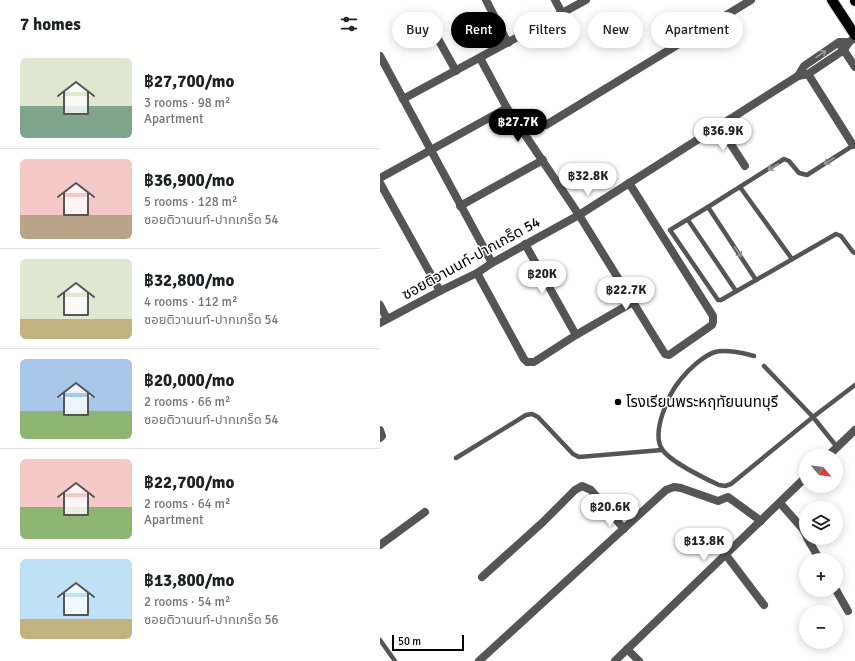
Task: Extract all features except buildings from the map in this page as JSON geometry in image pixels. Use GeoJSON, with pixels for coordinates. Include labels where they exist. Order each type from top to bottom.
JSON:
{"type":"FeatureCollection","features":[{"type":"Feature","properties":{"kind":"main road"},"geometry":{"type":"LineString","coordinates":[[832,0],[853,38]]}},
{"type":"Feature","properties":{"kind":"street"},"geometry":{"type":"LineString","coordinates":[[486,0],[508,43]]}},
{"type":"Feature","properties":{"kind":"street"},"geometry":{"type":"LineString","coordinates":[[555,0],[561,12]]}},
{"type":"Feature","properties":{"kind":"street"},"geometry":{"type":"LineString","coordinates":[[564,12],[586,0]]}},
{"type":"Feature","properties":{"kind":"street"},"geometry":{"type":"LineString","coordinates":[[546,125],[751,0]]}},
{"type":"Feature","properties":{"kind":"street"},"geometry":{"type":"LineString","coordinates":[[853,38],[839,42],[855,67]]}},
{"type":"Feature","properties":{"kind":"street","name":"ซอยติวานนท์-ปากเกร็ด 54"},"geometry":{"type":"LineString","coordinates":[[384,321],[440,291],[477,274],[492,263],[629,184],[798,76],[808,74],[844,50],[853,38]]}},
{"type":"Feature","properties":{"kind":"street"},"geometry":{"type":"LineString","coordinates":[[403,99],[514,40]]}},
{"type":"Feature","properties":{"kind":"street","name":"ซอยติวานนท์-ปากเกร็ด 54"},"geometry":{"type":"LineString","coordinates":[[798,76],[804,66],[839,42]]}},
{"type":"Feature","properties":{"kind":"street"},"geometry":{"type":"LineString","coordinates":[[443,48],[456,71]]}},
{"type":"Feature","properties":{"kind":"street"},"geometry":{"type":"LineString","coordinates":[[380,56],[492,263]]}},
{"type":"Feature","properties":{"kind":"street"},"geometry":{"type":"LineString","coordinates":[[480,58],[507,108],[579,214],[667,355],[671,354],[712,325],[713,316],[629,184]]}},
{"type":"Feature","properties":{"kind":"street"},"geometry":{"type":"LineString","coordinates":[[808,74],[854,145]]}},
{"type":"Feature","properties":{"kind":"street"},"geometry":{"type":"LineString","coordinates":[[380,178],[507,108]]}},
{"type":"Feature","properties":{"kind":"street"},"geometry":{"type":"LineString","coordinates":[[719,126],[745,166]]}},
{"type":"Feature","properties":{"kind":"street"},"geometry":{"type":"LineString","coordinates":[[460,206],[543,160]]}},
{"type":"Feature","properties":{"kind":"street"},"geometry":{"type":"LineString","coordinates":[[380,183],[440,291]]}},
{"type":"Feature","properties":{"kind":"street"},"geometry":{"type":"LineString","coordinates":[[525,244],[576,335]]}},
{"type":"Feature","properties":{"kind":"street"},"geometry":{"type":"LineString","coordinates":[[477,274],[524,360],[528,362],[534,362],[576,335],[633,302]]}},
{"type":"Feature","properties":{"kind":"street"},"geometry":{"type":"LineString","coordinates":[[380,305],[384,321]]}},
{"type":"Feature","properties":{"kind":"street"},"geometry":{"type":"LineString","coordinates":[[380,430],[382,436],[380,438]]}},
{"type":"Feature","properties":{"kind":"street"},"geometry":{"type":"LineString","coordinates":[[837,447],[854,432]]}},
{"type":"Feature","properties":{"kind":"street"},"geometry":{"type":"LineString","coordinates":[[615,661],[799,484]]}},
{"type":"Feature","properties":{"kind":"street"},"geometry":{"type":"LineString","coordinates":[[482,576],[543,522],[575,490],[582,486],[587,487],[590,490],[624,529]]}},
{"type":"Feature","properties":{"kind":"street"},"geometry":{"type":"LineString","coordinates":[[479,661],[666,490],[674,487],[681,488],[718,500],[728,497],[761,521]]}},
{"type":"Feature","properties":{"kind":"street"},"geometry":{"type":"LineString","coordinates":[[780,503],[799,525]]}},
{"type":"Feature","properties":{"kind":"street"},"geometry":{"type":"LineString","coordinates":[[380,545],[425,512]]}},
{"type":"Feature","properties":{"kind":"street"},"geometry":{"type":"LineString","coordinates":[[726,555],[764,605]]}},
{"type":"Feature","properties":{"kind":"street"},"geometry":{"type":"LineString","coordinates":[[840,597],[848,611]]}},
{"type":"Feature","properties":{"kind":"street"},"geometry":{"type":"LineString","coordinates":[[628,649],[639,661]]}},
{"type":"Feature","properties":{"kind":"lane"},"geometry":{"type":"LineString","coordinates":[[854,145],[807,175],[799,173],[789,160],[784,159],[670,230],[716,298],[721,300],[836,234],[841,236],[855,253]]}},
{"type":"Feature","properties":{"kind":"lane"},"geometry":{"type":"LineString","coordinates":[[740,187],[792,259]]}},
{"type":"Feature","properties":{"kind":"lane"},"geometry":{"type":"LineString","coordinates":[[708,207],[756,280]]}},
{"type":"Feature","properties":{"kind":"lane"},"geometry":{"type":"LineString","coordinates":[[688,220],[736,291]]}},
{"type":"Feature","properties":{"kind":"lane"},"geometry":{"type":"LineString","coordinates":[[754,356],[731,352],[715,352],[701,360],[681,379],[669,398],[660,422],[658,439],[662,450],[676,462],[718,485],[725,486],[731,484],[813,417],[855,386]]}},
{"type":"Feature","properties":{"kind":"lane"},"geometry":{"type":"LineString","coordinates":[[764,366],[813,417],[837,447]]}},
{"type":"Feature","properties":{"kind":"lane"},"geometry":{"type":"LineString","coordinates":[[456,458],[526,415],[532,414],[538,417],[573,454],[579,456],[662,450]]}},
{"type":"Feature","properties":{"kind":"lane"},"geometry":{"type":"LineString","coordinates":[[380,640],[395,661]]}},
{"type":"Feature","properties":{"kind":"place","name":"โรงเรียนพระหฤทัยนนทบุรี"},"geometry":{"type":"Point","coordinates":[618,402]}}]}
